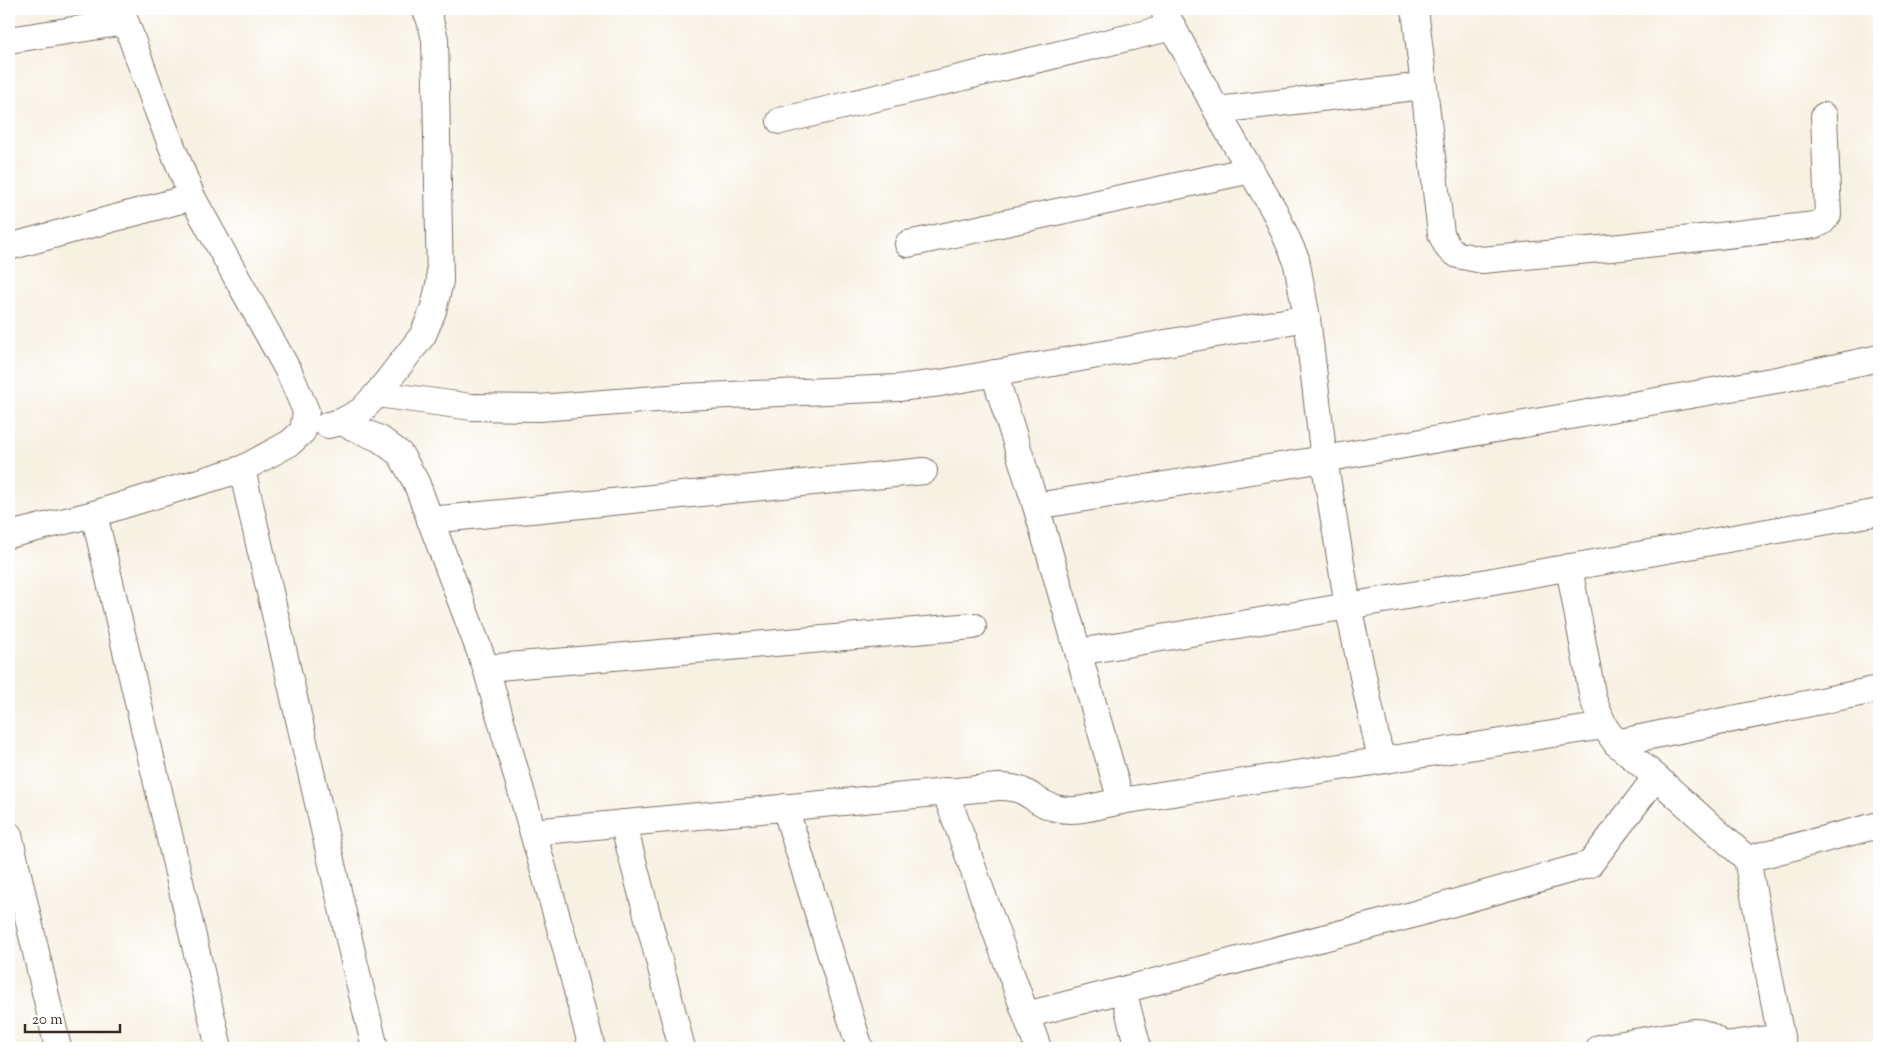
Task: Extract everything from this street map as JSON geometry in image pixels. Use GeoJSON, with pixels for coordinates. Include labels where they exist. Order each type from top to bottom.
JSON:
{"type":"FeatureCollection","features":[{"type":"Feature","properties":{"kind":"street"},"geometry":{"type":"LineString","coordinates":[[9,535],[94,514],[242,469],[290,443],[303,431],[340,422],[362,411],[377,394],[423,335],[433,311],[440,281],[441,245],[435,39],[425,9]]}},
{"type":"Feature","properties":{"kind":"street"},"geometry":{"type":"LineString","coordinates":[[1415,9],[1441,234],[1448,248],[1458,255],[1482,260],[1621,247],[1815,225],[1822,222],[1828,215],[1824,116]]}},
{"type":"Feature","properties":{"kind":"street"},"geometry":{"type":"LineString","coordinates":[[9,40],[123,15],[192,197],[289,372],[306,411],[303,431]]}},
{"type":"Feature","properties":{"kind":"street"},"geometry":{"type":"LineString","coordinates":[[780,121],[1168,18],[1217,110],[1275,212],[1296,259],[1307,318],[1324,459],[1348,606],[1381,760]]}},
{"type":"Feature","properties":{"kind":"street"},"geometry":{"type":"LineString","coordinates":[[1217,110],[1424,86]]}},
{"type":"Feature","properties":{"kind":"street"},"geometry":{"type":"LineString","coordinates":[[908,244],[1251,170]]}},
{"type":"Feature","properties":{"kind":"street"},"geometry":{"type":"LineString","coordinates":[[9,247],[192,197]]}},
{"type":"Feature","properties":{"kind":"street"},"geometry":{"type":"LineString","coordinates":[[377,394],[472,407],[540,408],[682,397],[898,388],[1307,318]]}},
{"type":"Feature","properties":{"kind":"street"},"geometry":{"type":"LineString","coordinates":[[1036,506],[1324,459],[1782,379],[1879,358]]}},
{"type":"Feature","properties":{"kind":"street"},"geometry":{"type":"LineString","coordinates":[[994,373],[1036,506],[1121,801]]}},
{"type":"Feature","properties":{"kind":"street"},"geometry":{"type":"LineString","coordinates":[[340,422],[380,439],[400,454],[416,482],[486,668],[565,945],[592,1048]]}},
{"type":"Feature","properties":{"kind":"street"},"geometry":{"type":"LineString","coordinates":[[242,469],[351,951],[376,1048]]}},
{"type":"Feature","properties":{"kind":"street"},"geometry":{"type":"LineString","coordinates":[[430,520],[924,471]]}},
{"type":"Feature","properties":{"kind":"street"},"geometry":{"type":"LineString","coordinates":[[1079,652],[1879,512]]}},
{"type":"Feature","properties":{"kind":"street"},"geometry":{"type":"LineString","coordinates":[[94,514],[219,1048]]}},
{"type":"Feature","properties":{"kind":"street"},"geometry":{"type":"LineString","coordinates":[[1570,567],[1592,699],[1610,735],[1747,859],[1782,1042],[1724,1045],[1710,1034],[1694,1032],[1599,1048]]}},
{"type":"Feature","properties":{"kind":"street"},"geometry":{"type":"LineString","coordinates":[[486,668],[973,626]]}},
{"type":"Feature","properties":{"kind":"street"},"geometry":{"type":"LineString","coordinates":[[533,832],[945,791],[1013,786],[1056,809],[1074,810],[1381,760],[1610,735],[1879,690]]}},
{"type":"Feature","properties":{"kind":"street"},"geometry":{"type":"LineString","coordinates":[[1026,1015],[1408,916],[1590,864],[1656,777]]}},
{"type":"Feature","properties":{"kind":"street"},"geometry":{"type":"LineString","coordinates":[[945,791],[1038,1048]]}},
{"type":"Feature","properties":{"kind":"street"},"geometry":{"type":"LineString","coordinates":[[785,807],[860,1048]]}},
{"type":"Feature","properties":{"kind":"street"},"geometry":{"type":"LineString","coordinates":[[623,823],[682,1048]]}},
{"type":"Feature","properties":{"kind":"street"},"geometry":{"type":"LineString","coordinates":[[1747,859],[1879,826]]}},
{"type":"Feature","properties":{"kind":"street"},"geometry":{"type":"LineString","coordinates":[[9,834],[58,1048]]}},
{"type":"Feature","properties":{"kind":"street"},"geometry":{"type":"LineString","coordinates":[[1123,990],[1138,1048]]}}]}
